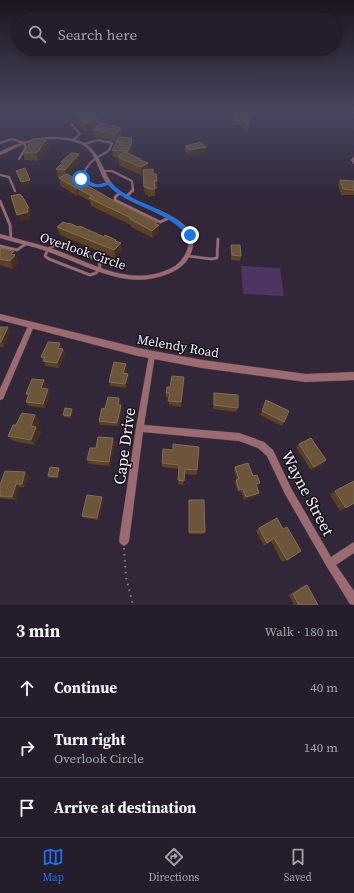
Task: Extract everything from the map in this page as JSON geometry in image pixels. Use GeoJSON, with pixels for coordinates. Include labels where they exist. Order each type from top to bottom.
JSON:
{"type":"FeatureCollection","features":[{"type":"Feature","properties":{"kind":"street"},"geometry":{"type":"LineString","coordinates":[[0,154],[24,143],[40,140]]}},
{"type":"Feature","properties":{"kind":"street"},"geometry":{"type":"LineString","coordinates":[[74,140],[84,144],[91,150],[97,158],[109,183],[120,193],[170,218],[184,227],[190,235],[191,245],[188,256]]}},
{"type":"Feature","properties":{"kind":"street","name":"Overlook Circle"},"geometry":{"type":"LineString","coordinates":[[0,237],[48,249],[100,270],[129,278],[154,278],[174,269],[188,256]]}},
{"type":"Feature","properties":{"kind":"street","name":"Melendy Road"},"geometry":{"type":"LineString","coordinates":[[0,317],[31,326],[152,355],[285,376],[326,378],[354,376]]}},
{"type":"Feature","properties":{"kind":"street"},"geometry":{"type":"LineString","coordinates":[[0,397],[31,326]]}},
{"type":"Feature","properties":{"kind":"street","name":"Cape Drive"},"geometry":{"type":"LineString","coordinates":[[124,541],[152,355]]}},
{"type":"Feature","properties":{"kind":"street","name":"Wayne Street"},"geometry":{"type":"LineString","coordinates":[[140,428],[232,436],[250,440],[261,445],[270,452],[288,491],[330,564],[354,600]]}},
{"type":"Feature","properties":{"kind":"street"},"geometry":{"type":"LineString","coordinates":[[330,564],[354,547]]}},
{"type":"Feature","properties":{"kind":"lane"},"geometry":{"type":"LineString","coordinates":[[19,140],[24,143],[26,147],[19,159]]}},
{"type":"Feature","properties":{"kind":"lane"},"geometry":{"type":"LineString","coordinates":[[84,144],[97,140]]}},
{"type":"Feature","properties":{"kind":"lane"},"geometry":{"type":"LineString","coordinates":[[99,140],[112,143],[106,155],[97,158],[82,173],[81,179],[100,187],[109,183]]}},
{"type":"Feature","properties":{"kind":"lane"},"geometry":{"type":"LineString","coordinates":[[354,158],[352,160],[354,163]]}},
{"type":"Feature","properties":{"kind":"lane"},"geometry":{"type":"LineString","coordinates":[[103,171],[112,171],[132,181],[132,191],[126,197]]}},
{"type":"Feature","properties":{"kind":"lane"},"geometry":{"type":"LineString","coordinates":[[0,175],[9,177],[15,191]]}},
{"type":"Feature","properties":{"kind":"lane"},"geometry":{"type":"LineString","coordinates":[[120,193],[115,197],[115,200],[160,222],[170,218]]}},
{"type":"Feature","properties":{"kind":"lane"},"geometry":{"type":"LineString","coordinates":[[0,202],[2,203],[10,225],[11,239]]}},
{"type":"Feature","properties":{"kind":"lane"},"geometry":{"type":"LineString","coordinates":[[188,256],[211,259],[217,258],[218,239]]}},
{"type":"Feature","properties":{"kind":"lane"},"geometry":{"type":"LineString","coordinates":[[0,246],[16,251],[22,250],[28,244]]}},
{"type":"Feature","properties":{"kind":"lane"},"geometry":{"type":"LineString","coordinates":[[53,246],[61,246],[99,260],[101,265],[100,270],[90,275],[48,259],[45,256],[48,249],[53,246]]}},
{"type":"Feature","properties":{"kind":"path"},"geometry":{"type":"LineString","coordinates":[[124,541],[123,568],[127,589],[133,605]]}},
{"type":"Feature","properties":{"kind":"shaded area"},"geometry":{"type":"Polygon","coordinates":[[[241,266],[280,268],[284,296],[243,294],[241,266]]]}},
{"type":"Feature","properties":{"kind":"building"},"geometry":{"type":"Polygon","coordinates":[[[31,140],[46,140],[38,152],[23,153],[31,140]]]}},
{"type":"Feature","properties":{"kind":"building"},"geometry":{"type":"Polygon","coordinates":[[[117,140],[132,140],[132,143],[128,151],[112,150],[117,140]]]}},
{"type":"Feature","properties":{"kind":"building"},"geometry":{"type":"Polygon","coordinates":[[[201,142],[206,147],[189,150],[185,146],[201,142]]]}},
{"type":"Feature","properties":{"kind":"building"},"geometry":{"type":"Polygon","coordinates":[[[125,152],[148,163],[141,167],[119,158],[121,157],[118,156],[125,152]]]}},
{"type":"Feature","properties":{"kind":"building"},"geometry":{"type":"Polygon","coordinates":[[[71,153],[79,154],[65,170],[56,169],[63,162],[61,162],[71,153]]]}},
{"type":"Feature","properties":{"kind":"building"},"geometry":{"type":"Polygon","coordinates":[[[25,168],[30,180],[21,182],[16,171],[25,168]]]}},
{"type":"Feature","properties":{"kind":"building"},"geometry":{"type":"Polygon","coordinates":[[[153,169],[153,174],[156,174],[157,181],[154,181],[155,189],[148,189],[148,187],[144,187],[143,170],[153,169]]]}},
{"type":"Feature","properties":{"kind":"building"},"geometry":{"type":"Polygon","coordinates":[[[67,174],[116,202],[157,222],[155,224],[159,225],[152,231],[130,219],[131,218],[89,198],[92,196],[59,178],[67,174]]]}},
{"type":"Feature","properties":{"kind":"building"},"geometry":{"type":"Polygon","coordinates":[[[340,180],[354,181],[354,190],[343,189],[340,180]]]}},
{"type":"Feature","properties":{"kind":"building"},"geometry":{"type":"Polygon","coordinates":[[[20,194],[29,208],[27,208],[28,212],[17,215],[11,196],[20,194]]]}},
{"type":"Feature","properties":{"kind":"building"},"geometry":{"type":"Polygon","coordinates":[[[63,222],[78,227],[80,226],[104,237],[105,235],[121,243],[114,250],[57,227],[63,222]]]}},
{"type":"Feature","properties":{"kind":"building"},"geometry":{"type":"Polygon","coordinates":[[[231,245],[240,245],[241,256],[232,255],[231,245]]]}},
{"type":"Feature","properties":{"kind":"building"},"geometry":{"type":"Polygon","coordinates":[[[0,248],[14,251],[11,254],[15,255],[10,261],[0,259],[0,248]]]}},
{"type":"Feature","properties":{"kind":"building"},"geometry":{"type":"Polygon","coordinates":[[[0,327],[8,327],[1,342],[0,342],[0,327]]]}},
{"type":"Feature","properties":{"kind":"building"},"geometry":{"type":"Polygon","coordinates":[[[48,342],[60,343],[58,348],[63,349],[57,363],[43,361],[45,358],[41,357],[48,342]]]}},
{"type":"Feature","properties":{"kind":"building"},"geometry":{"type":"Polygon","coordinates":[[[114,362],[126,364],[123,373],[128,374],[125,384],[109,382],[114,362]]]}},
{"type":"Feature","properties":{"kind":"building"},"geometry":{"type":"Polygon","coordinates":[[[172,376],[184,377],[181,402],[168,401],[170,393],[166,393],[167,387],[170,387],[172,376]]]}},
{"type":"Feature","properties":{"kind":"building"},"geometry":{"type":"Polygon","coordinates":[[[32,379],[44,380],[41,388],[48,389],[43,404],[26,402],[29,394],[26,394],[32,379]]]}},
{"type":"Feature","properties":{"kind":"building"},"geometry":{"type":"Polygon","coordinates":[[[214,393],[238,395],[238,408],[214,405],[214,393]]]}},
{"type":"Feature","properties":{"kind":"building"},"geometry":{"type":"Polygon","coordinates":[[[108,397],[119,398],[118,405],[121,405],[117,423],[99,421],[102,408],[105,409],[108,397]]]}},
{"type":"Feature","properties":{"kind":"building"},"geometry":{"type":"Polygon","coordinates":[[[266,400],[289,411],[284,422],[262,411],[266,400]]]}},
{"type":"Feature","properties":{"kind":"building"},"geometry":{"type":"Polygon","coordinates":[[[65,408],[72,409],[70,416],[63,415],[65,408]]]}},
{"type":"Feature","properties":{"kind":"building"},"geometry":{"type":"Polygon","coordinates":[[[22,413],[35,415],[31,426],[36,427],[31,440],[8,436],[13,425],[16,425],[22,413]]]}},
{"type":"Feature","properties":{"kind":"building"},"geometry":{"type":"Polygon","coordinates":[[[98,437],[113,438],[109,462],[87,460],[90,448],[96,448],[98,437]]]}},
{"type":"Feature","properties":{"kind":"building"},"geometry":{"type":"Polygon","coordinates":[[[311,438],[326,460],[314,467],[299,444],[311,438]]]}},
{"type":"Feature","properties":{"kind":"building"},"geometry":{"type":"Polygon","coordinates":[[[173,444],[199,447],[197,470],[185,469],[184,481],[178,480],[179,465],[162,463],[163,449],[173,450],[173,444]]]}},
{"type":"Feature","properties":{"kind":"building"},"geometry":{"type":"Polygon","coordinates":[[[248,463],[253,476],[257,475],[260,483],[256,484],[259,493],[246,497],[243,489],[239,490],[236,480],[239,479],[235,467],[248,463]]]}},
{"type":"Feature","properties":{"kind":"building"},"geometry":{"type":"Polygon","coordinates":[[[50,467],[59,468],[57,477],[48,476],[50,467]]]}},
{"type":"Feature","properties":{"kind":"building"},"geometry":{"type":"Polygon","coordinates":[[[5,471],[25,472],[22,484],[16,484],[12,497],[0,496],[0,485],[5,471]]]}},
{"type":"Feature","properties":{"kind":"building"},"geometry":{"type":"Polygon","coordinates":[[[354,481],[354,503],[346,508],[335,491],[354,481]]]}},
{"type":"Feature","properties":{"kind":"building"},"geometry":{"type":"Polygon","coordinates":[[[87,495],[102,497],[97,518],[82,516],[87,495]]]}},
{"type":"Feature","properties":{"kind":"building"},"geometry":{"type":"Polygon","coordinates":[[[189,500],[204,500],[205,532],[189,532],[189,500]]]}},
{"type":"Feature","properties":{"kind":"building"},"geometry":{"type":"Polygon","coordinates":[[[277,518],[283,529],[287,527],[301,551],[287,560],[274,538],[267,543],[259,528],[277,518]]]}},
{"type":"Feature","properties":{"kind":"building"},"geometry":{"type":"Polygon","coordinates":[[[307,585],[318,605],[299,605],[293,594],[307,585]]]}},
{"type":"Feature","properties":{"kind":"route"},"geometry":{"type":"LineString","coordinates":[[81,179],[100,187],[109,183],[122,195],[174,220],[184,227],[190,235]]}}]}
